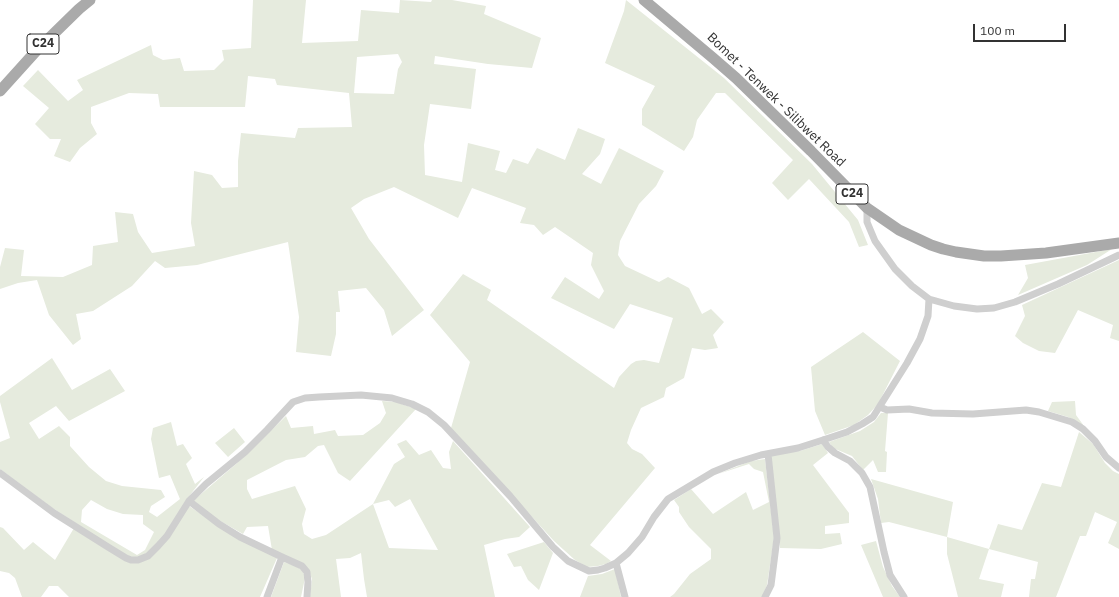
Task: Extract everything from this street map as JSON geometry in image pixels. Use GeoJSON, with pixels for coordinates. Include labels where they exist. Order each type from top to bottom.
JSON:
{"type":"FeatureCollection","features":[{"type":"Feature","properties":{"kind":"main road","name":"C24"},"geometry":{"type":"LineString","coordinates":[[0,91],[37,50],[90,0]]}},
{"type":"Feature","properties":{"kind":"main road","name":"Bomet - Tenwek - Silibwet Road"},"geometry":{"type":"LineString","coordinates":[[644,0],[730,73],[811,150],[867,208],[899,230],[937,247],[962,253],[1001,256],[1046,253],[1119,243]]}},
{"type":"Feature","properties":{"kind":"street"},"geometry":{"type":"LineString","coordinates":[[867,208],[867,222],[874,241],[895,269],[912,286],[929,299],[954,306],[977,309],[994,308],[1015,302],[1058,284],[1119,255]]}},
{"type":"Feature","properties":{"kind":"street"},"geometry":{"type":"LineString","coordinates":[[0,473],[54,513],[108,547],[131,560],[143,558],[158,546],[189,501],[206,484],[245,452],[293,402],[319,396],[361,395],[392,398],[412,404],[428,412],[444,425],[510,496],[553,547],[568,561],[590,571],[605,568],[616,563],[628,553],[642,537],[654,517],[668,499],[713,472],[735,463],[798,448],[847,432],[872,417],[880,407],[920,339],[928,316],[929,299]]}},
{"type":"Feature","properties":{"kind":"street"},"geometry":{"type":"LineString","coordinates":[[880,407],[887,410],[909,409],[939,413],[973,414],[1026,410],[1039,412],[1072,422],[1083,429],[1095,441],[1106,457],[1119,468]]}},
{"type":"Feature","properties":{"kind":"street"},"geometry":{"type":"LineString","coordinates":[[823,440],[835,453],[850,461],[862,473],[870,487],[890,575],[904,597]]}},
{"type":"Feature","properties":{"kind":"street"},"geometry":{"type":"LineString","coordinates":[[765,597],[770,585],[777,538],[768,454]]}},
{"type":"Feature","properties":{"kind":"street"},"geometry":{"type":"LineString","coordinates":[[189,501],[219,524],[240,537],[282,558],[302,566],[307,572],[307,597]]}},
{"type":"Feature","properties":{"kind":"street"},"geometry":{"type":"LineString","coordinates":[[266,597],[282,558]]}},
{"type":"Feature","properties":{"kind":"street"},"geometry":{"type":"LineString","coordinates":[[616,563],[625,597]]}},
{"type":"Feature","properties":{"kind":"shaded area"},"geometry":{"type":"Polygon","coordinates":[[[253,0],[306,0],[302,43],[358,41],[361,10],[399,13],[400,0],[431,2],[432,0],[452,0],[486,6],[484,14],[541,38],[532,68],[488,64],[435,56],[434,64],[476,69],[471,109],[430,104],[424,145],[425,175],[462,182],[468,143],[500,151],[495,170],[506,173],[513,159],[528,164],[537,148],[565,160],[578,128],[605,139],[600,154],[582,174],[601,184],[619,148],[664,171],[656,186],[639,204],[620,241],[618,255],[625,266],[659,282],[668,277],[689,288],[702,314],[711,309],[724,322],[713,335],[718,348],[705,350],[692,348],[684,378],[666,388],[664,397],[641,408],[627,443],[632,449],[642,454],[655,468],[590,545],[611,561],[598,566],[587,567],[575,560],[554,541],[451,428],[470,362],[430,315],[463,274],[491,290],[487,300],[614,388],[619,377],[631,364],[636,361],[644,360],[659,363],[673,318],[630,304],[614,329],[551,298],[565,277],[599,299],[604,291],[591,265],[593,253],[555,227],[543,235],[534,225],[520,223],[526,208],[472,188],[458,218],[394,187],[364,199],[351,208],[369,239],[424,310],[392,336],[384,310],[366,288],[338,291],[340,312],[336,312],[336,334],[331,356],[296,352],[299,317],[288,242],[197,265],[165,268],[155,261],[132,286],[93,311],[76,314],[81,339],[73,345],[49,315],[37,280],[18,283],[0,289],[0,267],[5,248],[24,250],[21,276],[63,277],[92,265],[93,246],[118,242],[115,212],[133,214],[138,232],[152,253],[195,246],[191,223],[194,171],[212,175],[222,188],[238,187],[238,161],[241,133],[295,138],[298,128],[352,127],[349,93],[277,85],[275,79],[248,76],[245,107],[160,107],[158,94],[129,93],[91,107],[91,123],[97,134],[80,148],[70,162],[54,156],[61,139],[50,139],[35,124],[49,108],[23,86],[38,70],[68,101],[83,90],[77,80],[151,45],[153,55],[163,60],[180,58],[184,71],[214,70],[224,60],[222,50],[251,48],[253,0]],[[398,54],[357,57],[354,93],[394,94],[398,69],[402,62],[398,54]]]}},
{"type":"Feature","properties":{"kind":"shaded area"},"geometry":{"type":"Polygon","coordinates":[[[626,0],[724,78],[812,164],[858,220],[868,245],[859,247],[849,222],[809,179],[788,200],[772,183],[793,160],[725,93],[716,93],[697,120],[693,137],[684,151],[642,125],[642,109],[655,86],[605,63],[624,11],[626,0]]]}},
{"type":"Feature","properties":{"kind":"shaded area"},"geometry":{"type":"Polygon","coordinates":[[[1112,249],[1087,265],[1018,295],[1028,278],[1025,265],[1112,249]]]}},
{"type":"Feature","properties":{"kind":"shaded area"},"geometry":{"type":"Polygon","coordinates":[[[1119,260],[1119,341],[1110,338],[1113,325],[1078,310],[1055,353],[1039,351],[1023,343],[1015,336],[1025,316],[1022,305],[1119,260]]]}},
{"type":"Feature","properties":{"kind":"shaded area"},"geometry":{"type":"Polygon","coordinates":[[[863,332],[900,361],[878,404],[868,415],[854,425],[825,435],[815,411],[811,367],[863,332]]]}},
{"type":"Feature","properties":{"kind":"shaded area"},"geometry":{"type":"Polygon","coordinates":[[[52,358],[72,390],[110,369],[125,391],[69,421],[56,406],[29,423],[39,439],[59,426],[70,437],[70,446],[89,467],[106,481],[122,486],[161,490],[165,497],[151,506],[149,512],[157,517],[180,499],[170,475],[159,478],[151,439],[153,428],[171,422],[177,446],[183,444],[192,458],[186,464],[195,484],[204,477],[187,499],[168,531],[152,549],[141,557],[134,558],[122,553],[51,507],[0,469],[0,442],[10,438],[0,402],[0,396],[52,358]],[[91,500],[82,510],[81,522],[137,555],[145,550],[154,532],[143,524],[143,515],[123,514],[107,509],[91,500]]]}},
{"type":"Feature","properties":{"kind":"shaded area"},"geometry":{"type":"Polygon","coordinates":[[[382,401],[396,402],[416,409],[350,481],[338,473],[324,445],[318,446],[305,457],[286,460],[247,480],[247,489],[252,499],[295,486],[306,509],[302,524],[304,534],[312,539],[326,535],[373,504],[394,464],[405,457],[397,444],[406,440],[419,455],[431,450],[443,468],[451,469],[449,452],[453,441],[530,527],[519,537],[484,545],[495,597],[367,597],[361,553],[350,558],[336,559],[341,597],[310,597],[312,579],[309,571],[272,550],[268,526],[247,527],[243,534],[217,519],[193,501],[236,464],[286,416],[291,428],[313,426],[314,434],[335,430],[338,436],[363,435],[380,423],[386,413],[382,401]],[[410,499],[395,507],[389,500],[373,504],[389,548],[438,550],[410,499]]]}},
{"type":"Feature","properties":{"kind":"shaded area"},"geometry":{"type":"Polygon","coordinates":[[[1075,401],[1076,415],[1084,426],[1068,417],[1048,411],[1052,402],[1075,401]]]}},
{"type":"Feature","properties":{"kind":"shaded area"},"geometry":{"type":"Polygon","coordinates":[[[881,413],[888,413],[885,451],[887,452],[886,472],[878,472],[873,460],[863,470],[852,456],[833,448],[829,442],[860,431],[874,422],[881,413]]]}},
{"type":"Feature","properties":{"kind":"shaded area"},"geometry":{"type":"Polygon","coordinates":[[[234,428],[245,442],[228,457],[215,443],[234,428]]]}},
{"type":"Feature","properties":{"kind":"shaded area"},"geometry":{"type":"Polygon","coordinates":[[[1079,432],[1093,444],[1105,463],[1113,471],[1119,474],[1119,549],[1108,543],[1117,522],[1095,512],[1086,536],[1080,536],[1056,597],[1029,597],[1031,579],[1035,579],[1038,562],[989,549],[998,524],[1022,530],[1042,483],[1061,487],[1079,432]]]}},
{"type":"Feature","properties":{"kind":"shaded area"},"geometry":{"type":"Polygon","coordinates":[[[822,444],[828,453],[813,465],[849,513],[849,523],[825,526],[825,534],[840,533],[842,544],[821,549],[780,548],[770,455],[800,451],[822,444]]]}},
{"type":"Feature","properties":{"kind":"shaded area"},"geometry":{"type":"Polygon","coordinates":[[[765,459],[774,538],[767,585],[762,597],[670,597],[690,574],[711,559],[711,549],[689,527],[679,512],[679,507],[674,500],[691,489],[713,514],[746,492],[753,510],[769,502],[763,472],[754,469],[749,464],[718,474],[751,461],[765,459]]]}},
{"type":"Feature","properties":{"kind":"shaded area"},"geometry":{"type":"Polygon","coordinates":[[[871,479],[953,502],[947,537],[889,522],[881,523],[878,499],[871,479]]]}},
{"type":"Feature","properties":{"kind":"shaded area"},"geometry":{"type":"Polygon","coordinates":[[[189,506],[210,520],[277,558],[260,597],[69,597],[58,586],[49,586],[41,597],[22,597],[15,578],[9,573],[0,571],[0,527],[3,528],[24,550],[33,542],[55,560],[74,528],[141,562],[189,506]]]}},
{"type":"Feature","properties":{"kind":"shaded area"},"geometry":{"type":"Polygon","coordinates":[[[947,537],[989,549],[979,579],[1004,584],[1001,597],[958,597],[947,554],[947,537]]]}},
{"type":"Feature","properties":{"kind":"shaded area"},"geometry":{"type":"Polygon","coordinates":[[[876,541],[883,567],[892,586],[900,597],[883,597],[861,545],[876,541]]]}},
{"type":"Feature","properties":{"kind":"shaded area"},"geometry":{"type":"Polygon","coordinates":[[[544,542],[553,553],[539,590],[528,580],[521,566],[514,567],[507,554],[544,542]]]}},
{"type":"Feature","properties":{"kind":"shaded area"},"geometry":{"type":"Polygon","coordinates":[[[284,562],[296,566],[303,571],[305,578],[301,597],[271,597],[284,562]]]}},
{"type":"Feature","properties":{"kind":"shaded area"},"geometry":{"type":"Polygon","coordinates":[[[615,569],[621,597],[580,597],[588,576],[602,574],[615,569]]]}}]}
